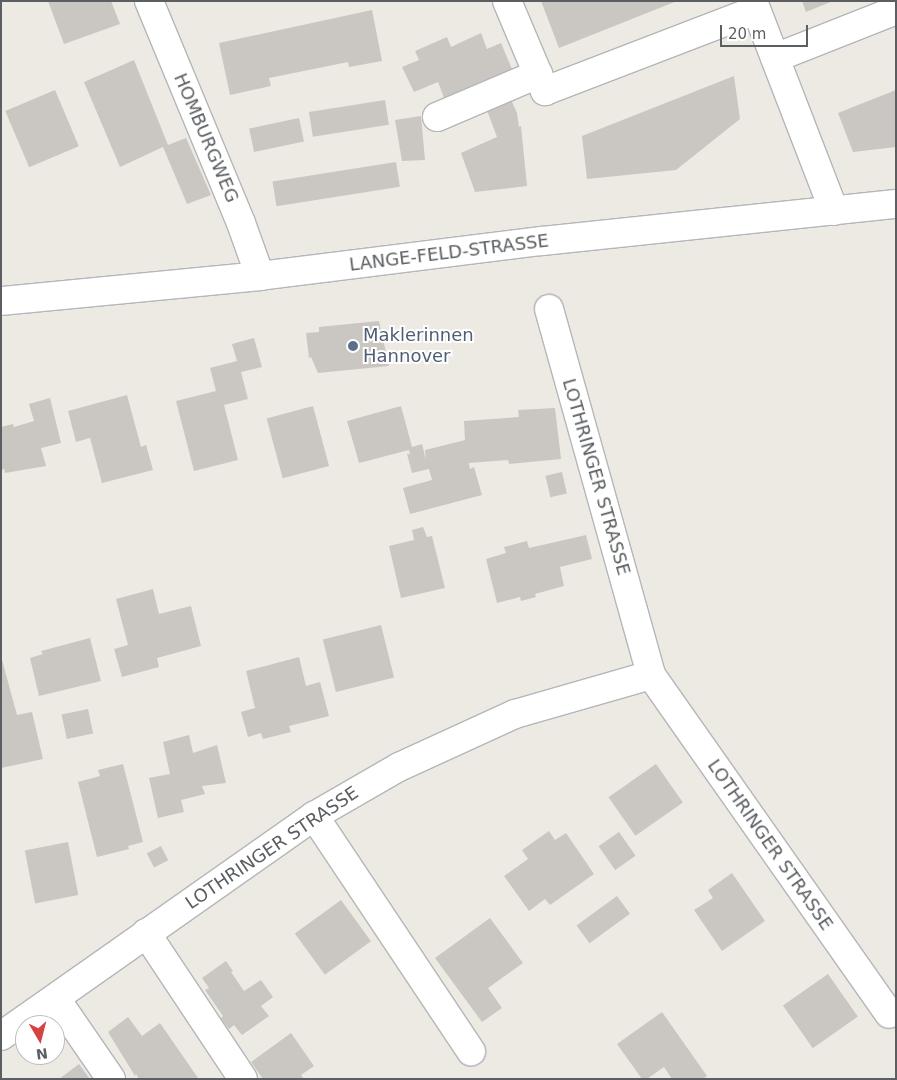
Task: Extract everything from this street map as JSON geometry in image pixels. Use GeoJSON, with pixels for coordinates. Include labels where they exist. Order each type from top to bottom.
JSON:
{"type":"FeatureCollection","features":[{"type":"Feature","properties":{"kind":"street","name":"HOMBURGWEG"},"geometry":{"type":"LineString","coordinates":[[149,1],[238,215],[260,276]]}},
{"type":"Feature","properties":{"kind":"street"},"geometry":{"type":"LineString","coordinates":[[507,1],[546,91],[755,6],[834,211]]}},
{"type":"Feature","properties":{"kind":"street"},"geometry":{"type":"LineString","coordinates":[[775,58],[896,10]]}},
{"type":"Feature","properties":{"kind":"street"},"geometry":{"type":"LineString","coordinates":[[437,118],[538,74]]}},
{"type":"Feature","properties":{"kind":"street","name":"LANGE-FELD-STRASSE"},"geometry":{"type":"LineString","coordinates":[[1,301],[260,276],[542,241],[896,204]]}},
{"type":"Feature","properties":{"kind":"street","name":"LOTHRINGER STRASSE"},"geometry":{"type":"LineString","coordinates":[[549,309],[651,674],[889,1014]]}},
{"type":"Feature","properties":{"kind":"street","name":"LOTHRINGER STRASSE"},"geometry":{"type":"LineString","coordinates":[[1,1036],[314,816],[399,767],[514,714],[651,674]]}},
{"type":"Feature","properties":{"kind":"street"},"geometry":{"type":"LineString","coordinates":[[314,816],[471,1050]]}},
{"type":"Feature","properties":{"kind":"street"},"geometry":{"type":"LineString","coordinates":[[146,933],[243,1079]]}},
{"type":"Feature","properties":{"kind":"street"},"geometry":{"type":"LineString","coordinates":[[56,999],[111,1079]]}},
{"type":"Feature","properties":{"kind":"building"},"geometry":{"type":"Polygon","coordinates":[[[48,1],[111,1],[120,24],[64,44],[48,1]]]}},
{"type":"Feature","properties":{"kind":"building"},"geometry":{"type":"Polygon","coordinates":[[[541,1],[677,1],[559,48],[541,1]]]}},
{"type":"Feature","properties":{"kind":"building"},"geometry":{"type":"Polygon","coordinates":[[[802,1],[833,1],[806,12],[802,1]]]}},
{"type":"Feature","properties":{"kind":"building"},"geometry":{"type":"Polygon","coordinates":[[[372,10],[382,61],[349,67],[348,62],[269,78],[271,86],[230,95],[219,43],[372,10]]]}},
{"type":"Feature","properties":{"kind":"building"},"geometry":{"type":"Polygon","coordinates":[[[481,33],[487,49],[501,43],[512,69],[444,98],[438,82],[414,92],[402,67],[419,60],[415,51],[447,37],[451,47],[481,33]]]}},
{"type":"Feature","properties":{"kind":"building"},"geometry":{"type":"Polygon","coordinates":[[[134,60],[168,145],[186,138],[211,195],[187,204],[163,147],[120,167],[84,82],[134,60]]]}},
{"type":"Feature","properties":{"kind":"building"},"geometry":{"type":"Polygon","coordinates":[[[734,76],[740,119],[676,170],[587,179],[582,136],[734,76]]]}},
{"type":"Feature","properties":{"kind":"building"},"geometry":{"type":"Polygon","coordinates":[[[55,90],[79,146],[29,167],[5,111],[55,90]]]}},
{"type":"Feature","properties":{"kind":"building"},"geometry":{"type":"Polygon","coordinates":[[[896,90],[896,147],[853,152],[838,113],[896,90]]]}},
{"type":"Feature","properties":{"kind":"building"},"geometry":{"type":"Polygon","coordinates":[[[509,95],[517,113],[519,127],[521,126],[527,186],[475,192],[461,153],[497,137],[485,105],[509,95]]]}},
{"type":"Feature","properties":{"kind":"building"},"geometry":{"type":"Polygon","coordinates":[[[385,100],[389,125],[313,137],[309,112],[385,100]]]}},
{"type":"Feature","properties":{"kind":"building"},"geometry":{"type":"Polygon","coordinates":[[[421,116],[425,160],[402,161],[395,120],[421,116]]]}},
{"type":"Feature","properties":{"kind":"building"},"geometry":{"type":"Polygon","coordinates":[[[299,118],[304,141],[254,152],[249,129],[299,118]]]}},
{"type":"Feature","properties":{"kind":"building"},"geometry":{"type":"Polygon","coordinates":[[[396,162],[400,187],[276,206],[273,182],[396,162]]]}},
{"type":"Feature","properties":{"kind":"building"},"geometry":{"type":"Polygon","coordinates":[[[379,321],[389,366],[318,373],[311,357],[309,358],[306,333],[319,332],[319,327],[379,321]]]}},
{"type":"Feature","properties":{"kind":"building"},"geometry":{"type":"Polygon","coordinates":[[[254,338],[262,367],[241,372],[248,399],[224,405],[238,460],[194,471],[176,401],[216,391],[210,368],[237,361],[232,344],[254,338]]]}},
{"type":"Feature","properties":{"kind":"building"},"geometry":{"type":"Polygon","coordinates":[[[127,395],[141,447],[146,445],[153,470],[102,483],[90,438],[76,442],[68,411],[127,395]]]}},
{"type":"Feature","properties":{"kind":"building"},"geometry":{"type":"Polygon","coordinates":[[[50,398],[61,443],[41,448],[46,466],[5,473],[4,469],[1,470],[1,427],[13,424],[14,427],[34,421],[29,404],[50,398]]]}},
{"type":"Feature","properties":{"kind":"building"},"geometry":{"type":"Polygon","coordinates":[[[313,406],[329,466],[283,478],[267,418],[313,406]]]}},
{"type":"Feature","properties":{"kind":"building"},"geometry":{"type":"Polygon","coordinates":[[[401,406],[412,447],[422,444],[426,460],[425,450],[465,440],[464,421],[519,417],[518,410],[555,408],[561,459],[509,464],[508,460],[469,463],[470,469],[474,467],[482,495],[410,514],[403,488],[432,480],[429,469],[412,473],[407,454],[410,454],[409,450],[359,463],[347,421],[401,406]]]}},
{"type":"Feature","properties":{"kind":"building"},"geometry":{"type":"Polygon","coordinates":[[[562,472],[567,493],[550,497],[545,476],[562,472]]]}},
{"type":"Feature","properties":{"kind":"building"},"geometry":{"type":"Polygon","coordinates":[[[423,527],[427,537],[432,536],[445,588],[401,598],[389,546],[414,540],[412,530],[423,527]]]}},
{"type":"Feature","properties":{"kind":"building"},"geometry":{"type":"Polygon","coordinates":[[[586,535],[592,559],[560,567],[564,586],[535,594],[536,597],[521,601],[520,597],[497,603],[486,559],[506,553],[504,547],[527,541],[529,548],[586,535]]]}},
{"type":"Feature","properties":{"kind":"building"},"geometry":{"type":"Polygon","coordinates":[[[153,589],[159,614],[191,606],[201,646],[157,658],[159,667],[122,677],[114,649],[128,645],[116,599],[153,589]]]}},
{"type":"Feature","properties":{"kind":"building"},"geometry":{"type":"Polygon","coordinates":[[[381,625],[394,677],[336,692],[323,640],[381,625]]]}},
{"type":"Feature","properties":{"kind":"building"},"geometry":{"type":"Polygon","coordinates":[[[90,638],[101,681],[39,696],[30,658],[43,654],[41,651],[90,638]]]}},
{"type":"Feature","properties":{"kind":"building"},"geometry":{"type":"Polygon","coordinates":[[[1,656],[17,715],[32,712],[43,759],[1,768],[1,656]]]}},
{"type":"Feature","properties":{"kind":"building"},"geometry":{"type":"Polygon","coordinates":[[[299,657],[306,686],[320,682],[329,716],[289,726],[291,732],[263,739],[261,733],[248,737],[241,712],[255,708],[246,671],[299,657]]]}},
{"type":"Feature","properties":{"kind":"building"},"geometry":{"type":"Polygon","coordinates":[[[88,709],[93,733],[67,739],[62,715],[88,709]]]}},
{"type":"Feature","properties":{"kind":"building"},"geometry":{"type":"Polygon","coordinates":[[[189,735],[193,753],[217,745],[226,783],[202,786],[205,794],[181,800],[184,812],[158,818],[149,778],[170,774],[163,742],[189,735]]]}},
{"type":"Feature","properties":{"kind":"building"},"geometry":{"type":"Polygon","coordinates":[[[123,764],[143,842],[128,846],[129,849],[97,857],[78,782],[100,776],[98,770],[123,764]]]}},
{"type":"Feature","properties":{"kind":"building"},"geometry":{"type":"Polygon","coordinates":[[[656,764],[683,803],[635,836],[608,797],[656,764]]]}},
{"type":"Feature","properties":{"kind":"building"},"geometry":{"type":"Polygon","coordinates":[[[549,831],[555,840],[566,833],[594,874],[550,905],[545,899],[529,911],[504,876],[528,859],[522,850],[549,831]]]}},
{"type":"Feature","properties":{"kind":"building"},"geometry":{"type":"Polygon","coordinates":[[[619,832],[636,856],[615,870],[599,846],[619,832]]]}},
{"type":"Feature","properties":{"kind":"building"},"geometry":{"type":"Polygon","coordinates":[[[68,842],[78,895],[35,903],[25,850],[68,842]]]}},
{"type":"Feature","properties":{"kind":"building"},"geometry":{"type":"Polygon","coordinates":[[[161,846],[168,860],[154,868],[147,853],[161,846]]]}},
{"type":"Feature","properties":{"kind":"building"},"geometry":{"type":"Polygon","coordinates":[[[732,873],[765,921],[722,951],[694,910],[713,898],[708,890],[732,873]]]}},
{"type":"Feature","properties":{"kind":"building"},"geometry":{"type":"Polygon","coordinates":[[[617,896],[630,914],[589,943],[577,925],[617,896]]]}},
{"type":"Feature","properties":{"kind":"building"},"geometry":{"type":"Polygon","coordinates":[[[341,900],[371,941],[325,975],[295,934],[341,900]]]}},
{"type":"Feature","properties":{"kind":"building"},"geometry":{"type":"Polygon","coordinates":[[[490,918],[523,963],[488,988],[502,1008],[482,1022],[435,958],[490,918]]]}},
{"type":"Feature","properties":{"kind":"building"},"geometry":{"type":"Polygon","coordinates":[[[226,961],[244,991],[261,980],[273,997],[261,1006],[269,1016],[242,1035],[234,1025],[229,1029],[221,1018],[223,1016],[205,990],[209,988],[202,978],[226,961]]]}},
{"type":"Feature","properties":{"kind":"building"},"geometry":{"type":"Polygon","coordinates":[[[828,974],[858,1017],[813,1048],[783,1006],[828,974]]]}},
{"type":"Feature","properties":{"kind":"building"},"geometry":{"type":"Polygon","coordinates":[[[662,1012],[707,1076],[703,1079],[672,1079],[664,1067],[647,1079],[642,1079],[617,1044],[662,1012]]]}},
{"type":"Feature","properties":{"kind":"building"},"geometry":{"type":"Polygon","coordinates":[[[128,1017],[142,1036],[160,1023],[198,1078],[139,1079],[136,1074],[135,1076],[108,1032],[128,1017]]]}},
{"type":"Feature","properties":{"kind":"building"},"geometry":{"type":"Polygon","coordinates":[[[291,1033],[314,1066],[301,1075],[304,1079],[263,1079],[251,1062],[291,1033]]]}},
{"type":"Feature","properties":{"kind":"building"},"geometry":{"type":"Polygon","coordinates":[[[79,1064],[90,1079],[59,1079],[79,1064]]]}},
{"type":"Feature","properties":{"kind":"place","name":"Maklerinnen Hannover"},"geometry":{"type":"Point","coordinates":[353,346]}}]}
